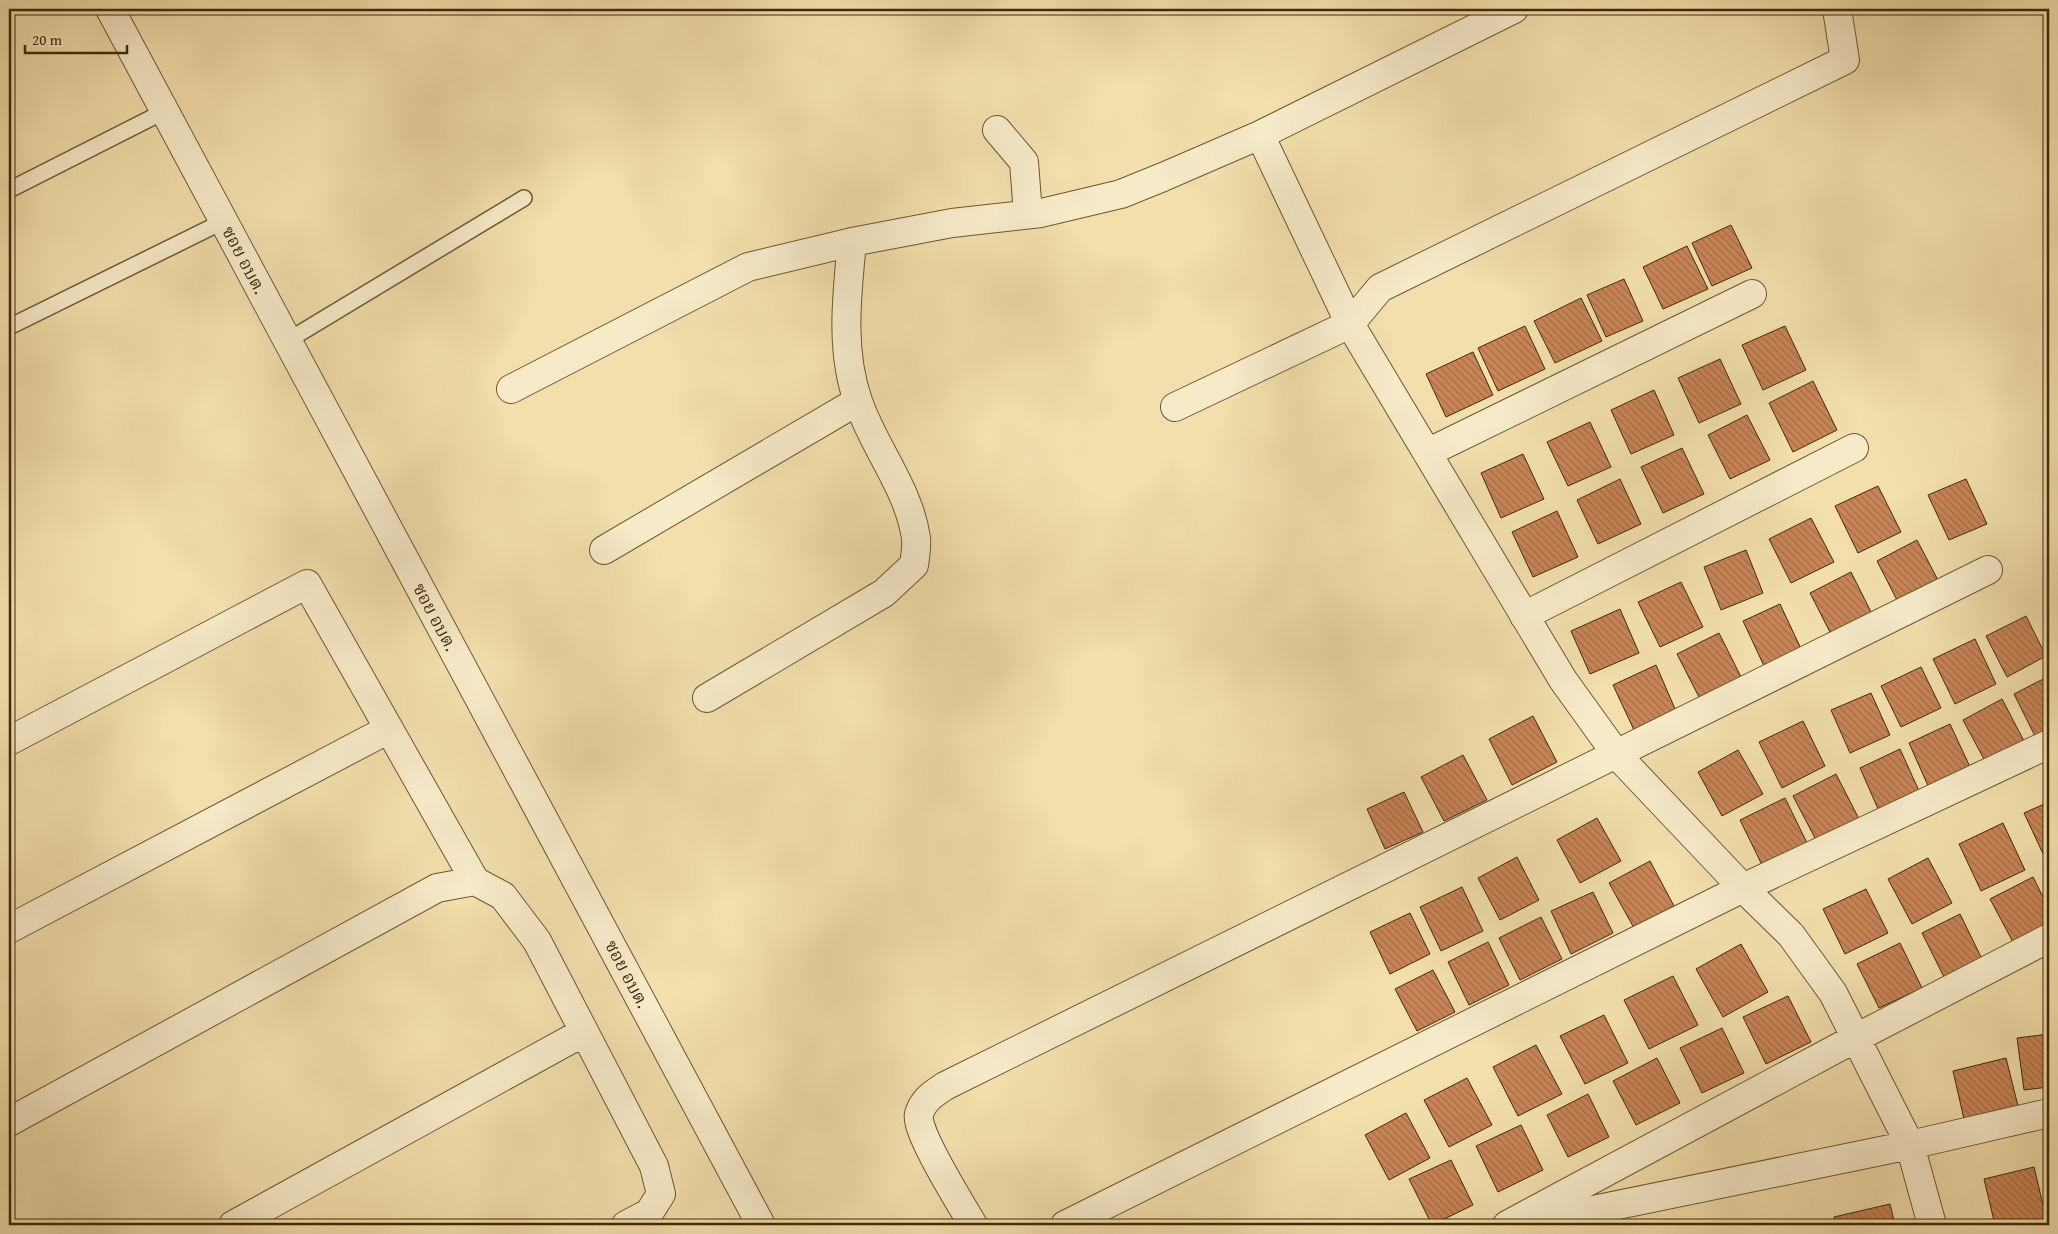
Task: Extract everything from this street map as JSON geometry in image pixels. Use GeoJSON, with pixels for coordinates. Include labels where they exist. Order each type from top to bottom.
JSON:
{"type":"FeatureCollection","features":[{"type":"Feature","properties":{"kind":"street","name":"ซอย อบต."},"geometry":{"type":"LineString","coordinates":[[110,9],[761,1225]]}},
{"type":"Feature","properties":{"kind":"street"},"geometry":{"type":"LineString","coordinates":[[510,389],[748,267],[852,242],[952,223],[1041,213],[1121,194],[1163,178],[1260,135],[1514,9]]}},
{"type":"Feature","properties":{"kind":"street"},"geometry":{"type":"LineString","coordinates":[[1175,407],[1350,324],[1380,288],[1845,60],[1837,9]]}},
{"type":"Feature","properties":{"kind":"street"},"geometry":{"type":"LineString","coordinates":[[998,130],[1024,162],[1028,214]]}},
{"type":"Feature","properties":{"kind":"street"},"geometry":{"type":"LineString","coordinates":[[1260,135],[1350,324],[1563,680],[1617,755],[1743,888],[1791,935],[1832,993],[1910,1145],[1932,1225]]}},
{"type":"Feature","properties":{"kind":"street"},"geometry":{"type":"LineString","coordinates":[[707,698],[884,593],[914,565],[916,540],[909,511],[858,401],[849,360],[846,329],[852,242]]}},
{"type":"Feature","properties":{"kind":"street"},"geometry":{"type":"LineString","coordinates":[[1427,453],[1752,294]]}},
{"type":"Feature","properties":{"kind":"street"},"geometry":{"type":"LineString","coordinates":[[604,550],[858,401]]}},
{"type":"Feature","properties":{"kind":"street"},"geometry":{"type":"LineString","coordinates":[[1524,616],[1854,448]]}},
{"type":"Feature","properties":{"kind":"street"},"geometry":{"type":"LineString","coordinates":[[973,1225],[922,1135],[918,1116],[927,1098],[954,1082],[1988,570]]}},
{"type":"Feature","properties":{"kind":"street"},"geometry":{"type":"LineString","coordinates":[[9,741],[307,584],[475,881],[503,896],[537,941],[654,1166],[661,1194],[649,1213],[626,1225]]}},
{"type":"Feature","properties":{"kind":"street"},"geometry":{"type":"LineString","coordinates":[[9,929],[389,729]]}},
{"type":"Feature","properties":{"kind":"street"},"geometry":{"type":"LineString","coordinates":[[1065,1225],[1743,888],[2049,744]]}},
{"type":"Feature","properties":{"kind":"street"},"geometry":{"type":"LineString","coordinates":[[9,1122],[437,888],[475,881]]}},
{"type":"Feature","properties":{"kind":"street"},"geometry":{"type":"LineString","coordinates":[[1507,1225],[1856,1038],[2049,938]]}},
{"type":"Feature","properties":{"kind":"street"},"geometry":{"type":"LineString","coordinates":[[233,1225],[584,1032]]}},
{"type":"Feature","properties":{"kind":"street"},"geometry":{"type":"LineString","coordinates":[[1518,1225],[1910,1145],[2049,1114]]}},
{"type":"Feature","properties":{"kind":"lane"},"geometry":{"type":"LineString","coordinates":[[12,188],[165,111]]}},
{"type":"Feature","properties":{"kind":"lane"},"geometry":{"type":"LineString","coordinates":[[287,340],[524,198]]}},
{"type":"Feature","properties":{"kind":"lane"},"geometry":{"type":"LineString","coordinates":[[9,327],[224,222]]}},
{"type":"Feature","properties":{"kind":"building"},"geometry":{"type":"Polygon","coordinates":[[[1731,225],[1752,268],[1712,286],[1692,243],[1731,225]]]}},
{"type":"Feature","properties":{"kind":"building"},"geometry":{"type":"Polygon","coordinates":[[[1687,246],[1708,289],[1663,309],[1643,267],[1687,246]]]}},
{"type":"Feature","properties":{"kind":"building"},"geometry":{"type":"Polygon","coordinates":[[[1624,279],[1643,321],[1606,337],[1587,295],[1624,279]]]}},
{"type":"Feature","properties":{"kind":"building"},"geometry":{"type":"Polygon","coordinates":[[[1581,298],[1602,341],[1555,363],[1534,321],[1581,298]]]}},
{"type":"Feature","properties":{"kind":"building"},"geometry":{"type":"Polygon","coordinates":[[[1525,326],[1545,369],[1498,391],[1478,348],[1525,326]]]}},
{"type":"Feature","properties":{"kind":"building"},"geometry":{"type":"Polygon","coordinates":[[[1785,326],[1806,370],[1763,390],[1742,345],[1785,326]]]}},
{"type":"Feature","properties":{"kind":"building"},"geometry":{"type":"Polygon","coordinates":[[[1473,352],[1493,395],[1446,417],[1426,374],[1473,352]]]}},
{"type":"Feature","properties":{"kind":"building"},"geometry":{"type":"Polygon","coordinates":[[[1720,359],[1741,404],[1699,423],[1678,378],[1720,359]]]}},
{"type":"Feature","properties":{"kind":"building"},"geometry":{"type":"Polygon","coordinates":[[[1813,381],[1837,430],[1793,452],[1769,403],[1813,381]]]}},
{"type":"Feature","properties":{"kind":"building"},"geometry":{"type":"Polygon","coordinates":[[[1654,390],[1674,435],[1631,454],[1611,410],[1654,390]]]}},
{"type":"Feature","properties":{"kind":"building"},"geometry":{"type":"Polygon","coordinates":[[[1747,415],[1770,460],[1730,479],[1708,435],[1747,415]]]}},
{"type":"Feature","properties":{"kind":"building"},"geometry":{"type":"Polygon","coordinates":[[[1590,422],[1611,467],[1568,486],[1547,442],[1590,422]]]}},
{"type":"Feature","properties":{"kind":"building"},"geometry":{"type":"Polygon","coordinates":[[[1682,448],[1704,494],[1663,513],[1641,467],[1682,448]]]}},
{"type":"Feature","properties":{"kind":"building"},"geometry":{"type":"Polygon","coordinates":[[[1523,454],[1544,499],[1501,518],[1481,473],[1523,454]]]}},
{"type":"Feature","properties":{"kind":"building"},"geometry":{"type":"Polygon","coordinates":[[[1620,479],[1641,524],[1598,544],[1577,500],[1620,479]]]}},
{"type":"Feature","properties":{"kind":"building"},"geometry":{"type":"Polygon","coordinates":[[[1966,479],[1987,524],[1949,540],[1928,495],[1966,479]]]}},
{"type":"Feature","properties":{"kind":"building"},"geometry":{"type":"Polygon","coordinates":[[[1878,486],[1901,532],[1858,553],[1835,506],[1878,486]]]}},
{"type":"Feature","properties":{"kind":"building"},"geometry":{"type":"Polygon","coordinates":[[[1557,511],[1578,557],[1533,577],[1512,532],[1557,511]]]}},
{"type":"Feature","properties":{"kind":"building"},"geometry":{"type":"Polygon","coordinates":[[[1811,518],[1834,562],[1791,583],[1769,539],[1811,518]]]}},
{"type":"Feature","properties":{"kind":"building"},"geometry":{"type":"Polygon","coordinates":[[[1917,540],[1940,584],[1899,604],[1877,561],[1917,540]]]}},
{"type":"Feature","properties":{"kind":"building"},"geometry":{"type":"Polygon","coordinates":[[[1746,550],[1763,593],[1721,610],[1704,567],[1746,550]]]}},
{"type":"Feature","properties":{"kind":"building"},"geometry":{"type":"Polygon","coordinates":[[[1851,572],[1874,618],[1833,638],[1810,593],[1851,572]]]}},
{"type":"Feature","properties":{"kind":"building"},"geometry":{"type":"Polygon","coordinates":[[[1681,582],[1703,627],[1660,647],[1638,602],[1681,582]]]}},
{"type":"Feature","properties":{"kind":"building"},"geometry":{"type":"Polygon","coordinates":[[[1780,604],[1802,651],[1765,668],[1743,621],[1780,604]]]}},
{"type":"Feature","properties":{"kind":"building"},"geometry":{"type":"Polygon","coordinates":[[[1620,609],[1639,653],[1590,674],[1571,631],[1620,609]]]}},
{"type":"Feature","properties":{"kind":"building"},"geometry":{"type":"Polygon","coordinates":[[[2026,616],[2046,656],[2007,677],[1986,636],[2026,616]]]}},
{"type":"Feature","properties":{"kind":"building"},"geometry":{"type":"Polygon","coordinates":[[[1719,633],[1741,677],[1699,697],[1677,654],[1719,633]]]}},
{"type":"Feature","properties":{"kind":"building"},"geometry":{"type":"Polygon","coordinates":[[[1975,639],[1996,684],[1955,704],[1933,659],[1975,639]]]}},
{"type":"Feature","properties":{"kind":"building"},"geometry":{"type":"Polygon","coordinates":[[[1656,665],[1676,711],[1634,730],[1613,685],[1656,665]]]}},
{"type":"Feature","properties":{"kind":"building"},"geometry":{"type":"Polygon","coordinates":[[[1921,667],[1941,708],[1901,727],[1881,686],[1921,667]]]}},
{"type":"Feature","properties":{"kind":"building"},"geometry":{"type":"Polygon","coordinates":[[[2049,676],[2049,729],[2035,736],[2014,694],[2049,676]]]}},
{"type":"Feature","properties":{"kind":"building"},"geometry":{"type":"Polygon","coordinates":[[[1871,693],[1890,735],[1850,753],[1831,710],[1871,693]]]}},
{"type":"Feature","properties":{"kind":"building"},"geometry":{"type":"Polygon","coordinates":[[[2002,699],[2024,741],[1985,761],[1963,720],[2002,699]]]}},
{"type":"Feature","properties":{"kind":"building"},"geometry":{"type":"Polygon","coordinates":[[[1533,716],[1557,762],[1512,785],[1489,739],[1533,716]]]}},
{"type":"Feature","properties":{"kind":"building"},"geometry":{"type":"Polygon","coordinates":[[[1803,721],[1825,766],[1782,788],[1759,742],[1803,721]]]}},
{"type":"Feature","properties":{"kind":"building"},"geometry":{"type":"Polygon","coordinates":[[[1950,724],[1971,769],[1929,788],[1909,743],[1950,724]]]}},
{"type":"Feature","properties":{"kind":"building"},"geometry":{"type":"Polygon","coordinates":[[[1900,749],[1920,793],[1879,811],[1860,768],[1900,749]]]}},
{"type":"Feature","properties":{"kind":"building"},"geometry":{"type":"Polygon","coordinates":[[[1738,750],[1763,794],[1722,816],[1698,772],[1738,750]]]}},
{"type":"Feature","properties":{"kind":"building"},"geometry":{"type":"Polygon","coordinates":[[[1463,755],[1487,800],[1444,821],[1421,777],[1463,755]]]}},
{"type":"Feature","properties":{"kind":"building"},"geometry":{"type":"Polygon","coordinates":[[[1836,774],[1859,819],[1816,840],[1793,796],[1836,774]]]}},
{"type":"Feature","properties":{"kind":"building"},"geometry":{"type":"Polygon","coordinates":[[[1404,792],[1423,832],[1385,849],[1367,809],[1404,792]]]}},
{"type":"Feature","properties":{"kind":"building"},"geometry":{"type":"Polygon","coordinates":[[[1785,798],[1809,847],[1764,869],[1740,820],[1785,798]]]}},
{"type":"Feature","properties":{"kind":"building"},"geometry":{"type":"Polygon","coordinates":[[[2049,802],[2049,856],[2045,858],[2024,813],[2049,802]]]}},
{"type":"Feature","properties":{"kind":"building"},"geometry":{"type":"Polygon","coordinates":[[[1597,818],[1621,861],[1580,883],[1557,840],[1597,818]]]}},
{"type":"Feature","properties":{"kind":"building"},"geometry":{"type":"Polygon","coordinates":[[[2003,823],[2025,870],[1981,891],[1959,844],[2003,823]]]}},
{"type":"Feature","properties":{"kind":"building"},"geometry":{"type":"Polygon","coordinates":[[[1517,857],[1539,900],[1500,920],[1478,878],[1517,857]]]}},
{"type":"Feature","properties":{"kind":"building"},"geometry":{"type":"Polygon","coordinates":[[[1928,858],[1952,903],[1912,924],[1888,879],[1928,858]]]}},
{"type":"Feature","properties":{"kind":"building"},"geometry":{"type":"Polygon","coordinates":[[[1650,861],[1674,906],[1634,928],[1609,883],[1650,861]]]}},
{"type":"Feature","properties":{"kind":"building"},"geometry":{"type":"Polygon","coordinates":[[[2033,877],[2049,909],[2049,926],[2014,944],[1990,899],[2033,877]]]}},
{"type":"Feature","properties":{"kind":"building"},"geometry":{"type":"Polygon","coordinates":[[[1462,887],[1483,931],[1441,951],[1420,907],[1462,887]]]}},
{"type":"Feature","properties":{"kind":"building"},"geometry":{"type":"Polygon","coordinates":[[[1866,889],[1888,933],[1845,954],[1823,909],[1866,889]]]}},
{"type":"Feature","properties":{"kind":"building"},"geometry":{"type":"Polygon","coordinates":[[[1593,892],[1613,933],[1571,954],[1551,911],[1593,892]]]}},
{"type":"Feature","properties":{"kind":"building"},"geometry":{"type":"Polygon","coordinates":[[[1410,913],[1430,954],[1390,974],[1370,932],[1410,913]]]}},
{"type":"Feature","properties":{"kind":"building"},"geometry":{"type":"Polygon","coordinates":[[[1960,914],[1982,959],[1944,977],[1922,933],[1960,914]]]}},
{"type":"Feature","properties":{"kind":"building"},"geometry":{"type":"Polygon","coordinates":[[[1541,917],[1562,959],[1520,980],[1499,938],[1541,917]]]}},
{"type":"Feature","properties":{"kind":"building"},"geometry":{"type":"Polygon","coordinates":[[[1488,942],[1509,985],[1469,1005],[1448,962],[1488,942]]]}},
{"type":"Feature","properties":{"kind":"building"},"geometry":{"type":"Polygon","coordinates":[[[1900,943],[1922,988],[1879,1008],[1857,964],[1900,943]]]}},
{"type":"Feature","properties":{"kind":"building"},"geometry":{"type":"Polygon","coordinates":[[[1741,944],[1768,992],[1723,1017],[1696,969],[1741,944]]]}},
{"type":"Feature","properties":{"kind":"building"},"geometry":{"type":"Polygon","coordinates":[[[1433,970],[1455,1012],[1417,1031],[1395,989],[1433,970]]]}},
{"type":"Feature","properties":{"kind":"building"},"geometry":{"type":"Polygon","coordinates":[[[1673,976],[1698,1025],[1649,1049],[1624,1000],[1673,976]]]}},
{"type":"Feature","properties":{"kind":"building"},"geometry":{"type":"Polygon","coordinates":[[[1788,996],[1811,1042],[1766,1064],[1743,1017],[1788,996]]]}},
{"type":"Feature","properties":{"kind":"building"},"geometry":{"type":"Polygon","coordinates":[[[1604,1015],[1628,1063],[1585,1084],[1560,1036],[1604,1015]]]}},
{"type":"Feature","properties":{"kind":"building"},"geometry":{"type":"Polygon","coordinates":[[[1722,1028],[1744,1073],[1702,1093],[1680,1048],[1722,1028]]]}},
{"type":"Feature","properties":{"kind":"building"},"geometry":{"type":"Polygon","coordinates":[[[2049,1034],[2049,1087],[2024,1090],[2017,1038],[2049,1034]]]}},
{"type":"Feature","properties":{"kind":"building"},"geometry":{"type":"Polygon","coordinates":[[[1536,1045],[1562,1094],[1518,1116],[1493,1067],[1536,1045]]]}},
{"type":"Feature","properties":{"kind":"building"},"geometry":{"type":"Polygon","coordinates":[[[1657,1058],[1680,1103],[1636,1125],[1613,1081],[1657,1058]]]}},
{"type":"Feature","properties":{"kind":"building"},"geometry":{"type":"Polygon","coordinates":[[[2006,1058],[2018,1106],[1964,1119],[1953,1071],[2006,1058]]]}},
{"type":"Feature","properties":{"kind":"building"},"geometry":{"type":"Polygon","coordinates":[[[1467,1078],[1492,1125],[1449,1147],[1424,1100],[1467,1078]]]}},
{"type":"Feature","properties":{"kind":"building"},"geometry":{"type":"Polygon","coordinates":[[[1588,1094],[1609,1137],[1568,1157],[1547,1115],[1588,1094]]]}},
{"type":"Feature","properties":{"kind":"building"},"geometry":{"type":"Polygon","coordinates":[[[1406,1113],[1430,1158],[1389,1180],[1365,1135],[1406,1113]]]}},
{"type":"Feature","properties":{"kind":"building"},"geometry":{"type":"Polygon","coordinates":[[[1521,1125],[1543,1170],[1498,1192],[1476,1146],[1521,1125]]]}},
{"type":"Feature","properties":{"kind":"building"},"geometry":{"type":"Polygon","coordinates":[[[1451,1160],[1473,1205],[1432,1225],[1409,1179],[1451,1160]]]}},
{"type":"Feature","properties":{"kind":"building"},"geometry":{"type":"Polygon","coordinates":[[[2034,1167],[2047,1222],[2032,1225],[1995,1225],[1984,1179],[2034,1167]]]}},
{"type":"Feature","properties":{"kind":"building"},"geometry":{"type":"Polygon","coordinates":[[[1890,1204],[1895,1225],[1836,1225],[1834,1217],[1890,1204]]]}}]}
